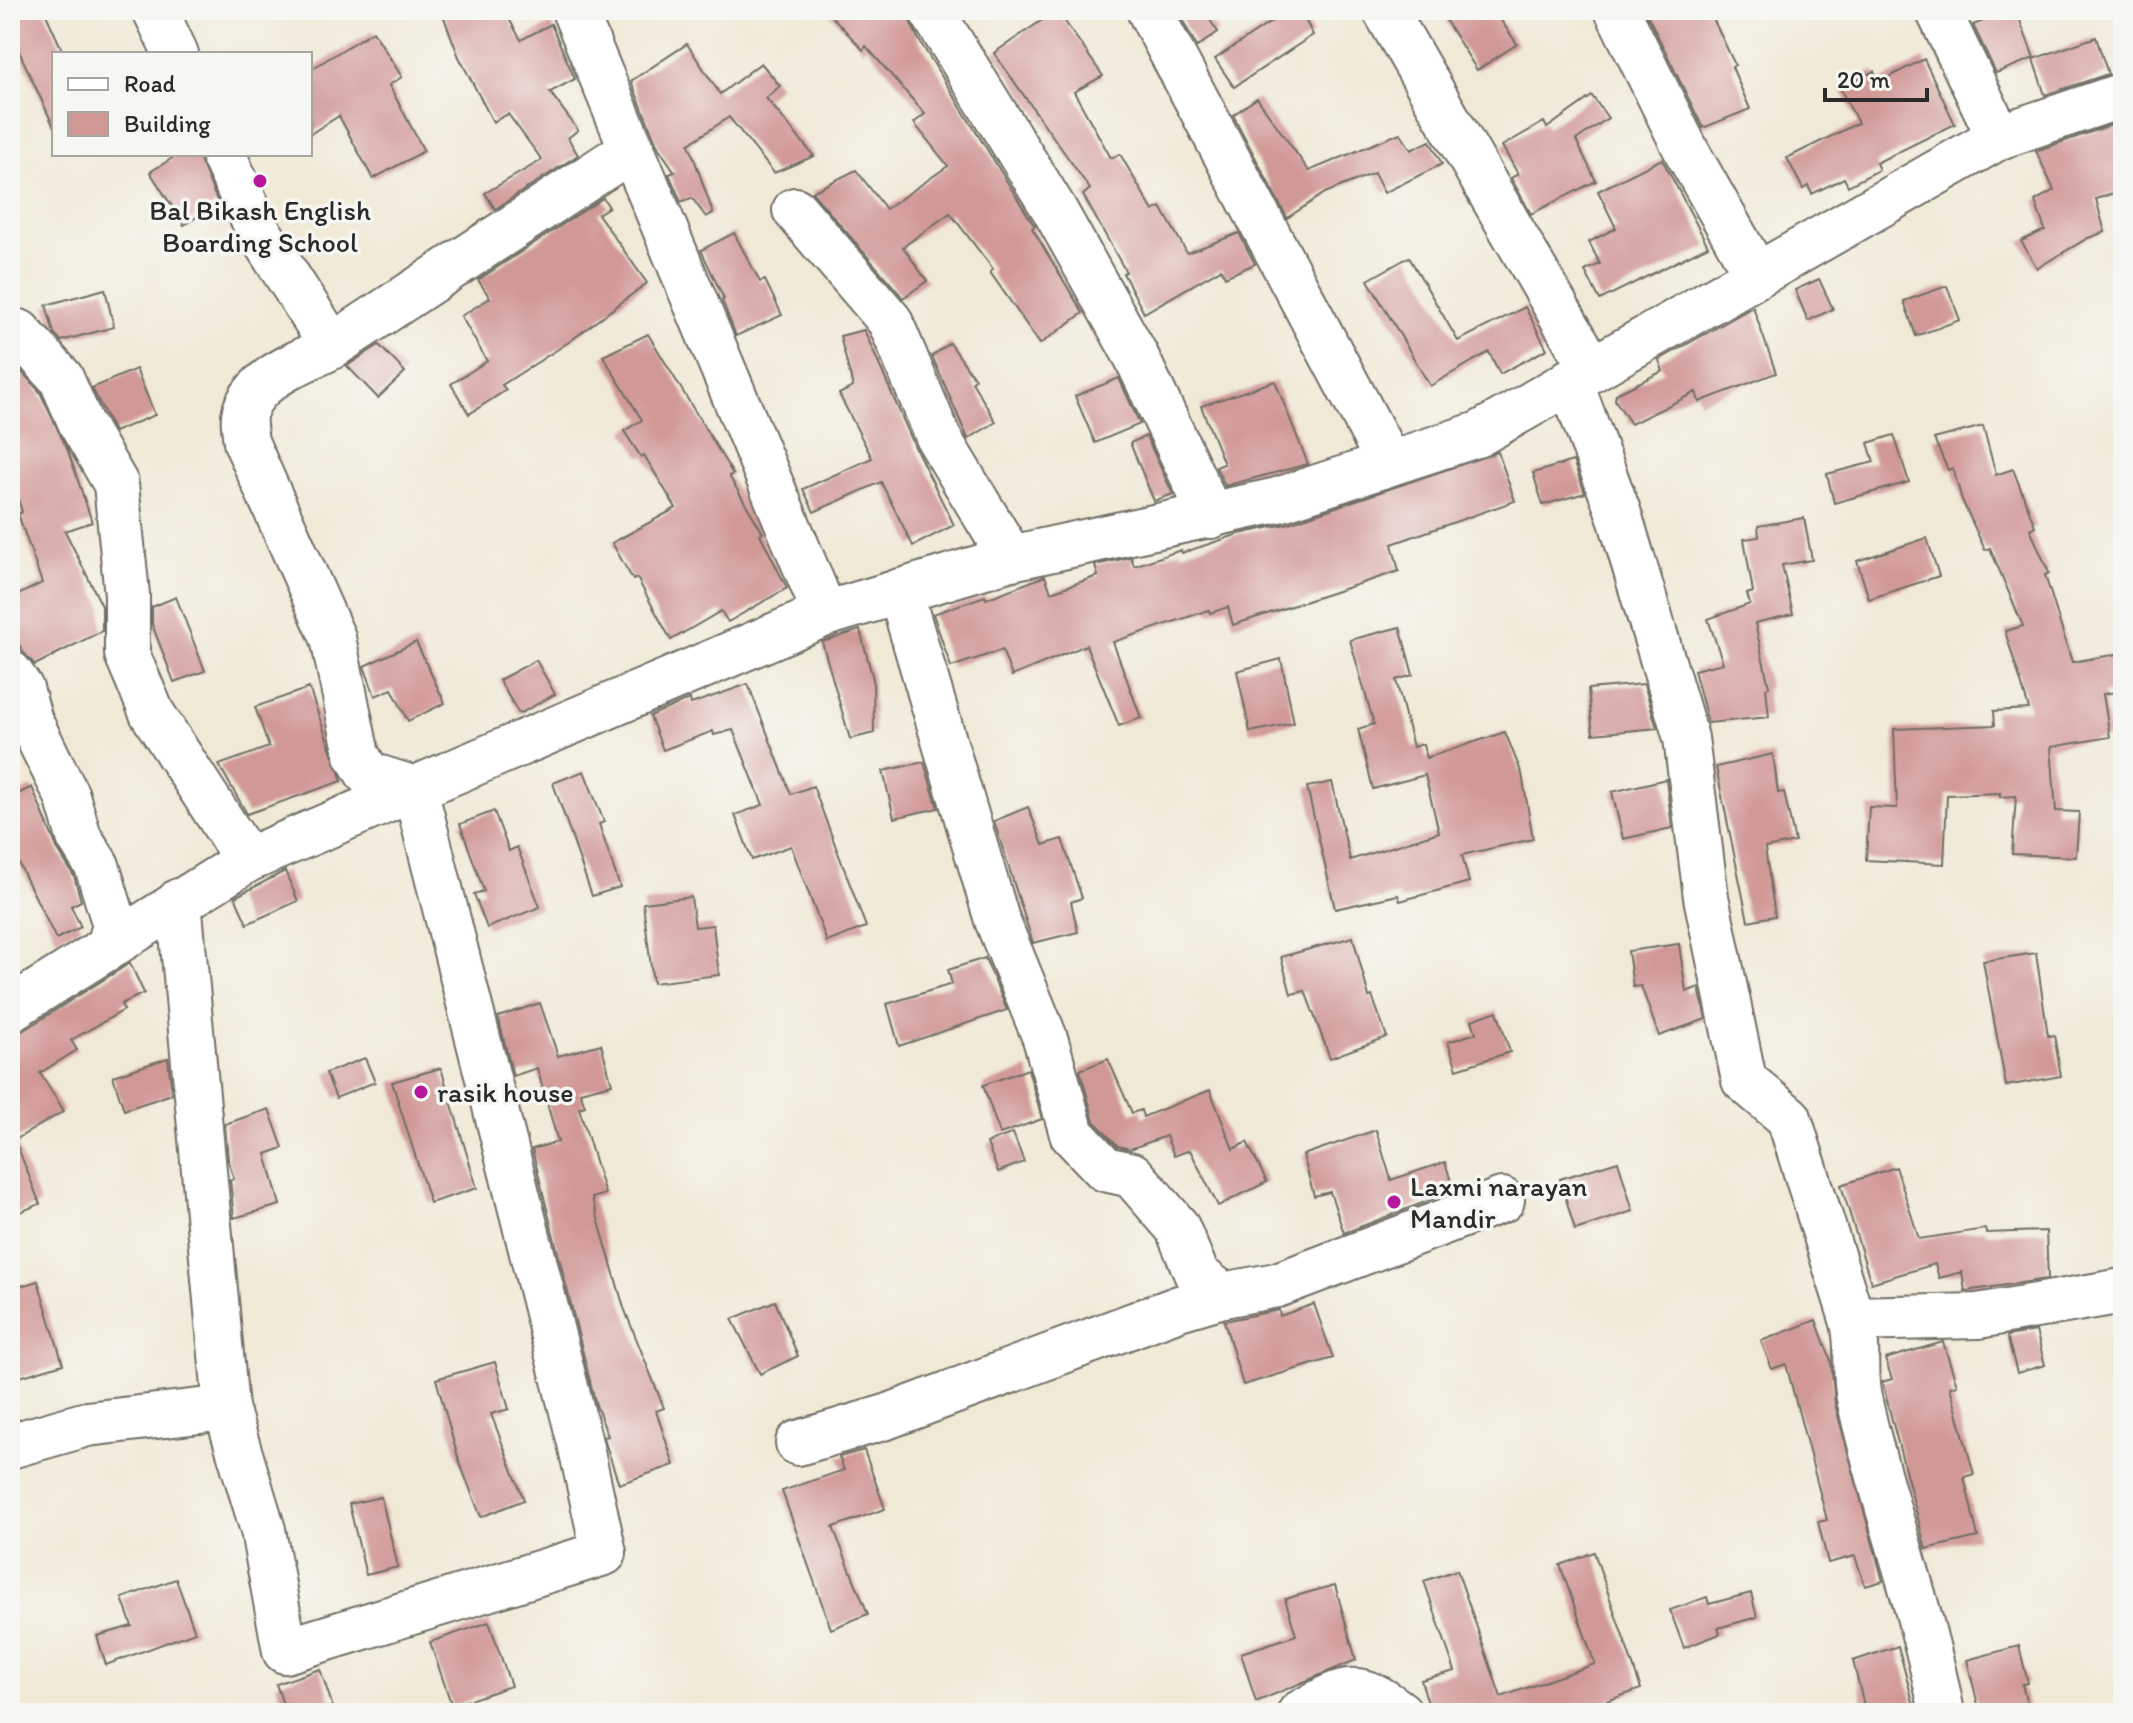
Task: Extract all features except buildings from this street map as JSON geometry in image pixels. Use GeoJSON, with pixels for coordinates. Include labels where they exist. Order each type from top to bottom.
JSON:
{"type":"FeatureCollection","features":[{"type":"Feature","properties":{"kind":"street"},"geometry":{"type":"LineString","coordinates":[[155,10],[175,52]]}},
{"type":"Feature","properties":{"kind":"street"},"geometry":{"type":"LineString","coordinates":[[574,10],[825,614]]}},
{"type":"Feature","properties":{"kind":"street"},"geometry":{"type":"LineString","coordinates":[[931,10],[1054,209],[1136,356],[1211,516]]}},
{"type":"Feature","properties":{"kind":"street"},"geometry":{"type":"LineString","coordinates":[[1149,10],[1389,463]]}},
{"type":"Feature","properties":{"kind":"street"},"geometry":{"type":"LineString","coordinates":[[1385,10],[1581,375],[1686,738],[1706,897],[1744,1080],[1789,1118],[1852,1319],[1857,1335],[1858,1395],[1931,1655],[1942,1713]]}},
{"type":"Feature","properties":{"kind":"street"},"geometry":{"type":"LineString","coordinates":[[1617,10],[1687,152],[1756,274]]}},
{"type":"Feature","properties":{"kind":"street"},"geometry":{"type":"LineString","coordinates":[[1938,10],[1999,137]]}},
{"type":"Feature","properties":{"kind":"street"},"geometry":{"type":"LineString","coordinates":[[10,1009],[110,943],[247,860],[825,614],[1011,558],[1278,500],[1479,434],[1999,137],[2123,95]]}},
{"type":"Feature","properties":{"kind":"street"},"geometry":{"type":"LineString","coordinates":[[415,789],[368,774],[357,755],[333,638],[246,442],[243,414],[250,398],[281,372],[329,348],[632,149]]}},
{"type":"Feature","properties":{"kind":"street"},"geometry":{"type":"LineString","coordinates":[[224,156],[259,232],[320,327],[329,348]]}},
{"type":"Feature","properties":{"kind":"street"},"geometry":{"type":"LineString","coordinates":[[795,210],[890,321],[939,439],[1011,558]]}},
{"type":"Feature","properties":{"kind":"street"},"geometry":{"type":"LineString","coordinates":[[10,331],[19,332],[61,378],[81,424],[116,484],[127,595],[127,654],[152,713],[247,860]]}},
{"type":"Feature","properties":{"kind":"street"},"geometry":{"type":"LineString","coordinates":[[900,591],[997,920],[1045,1038],[1072,1134],[1105,1169],[1132,1175],[1177,1227],[1197,1275],[1223,1295]]}},
{"type":"Feature","properties":{"kind":"street"},"geometry":{"type":"LineString","coordinates":[[10,673],[21,689],[30,721],[67,796],[79,837],[97,866],[115,925],[110,943]]}},
{"type":"Feature","properties":{"kind":"street"},"geometry":{"type":"LineString","coordinates":[[179,901],[226,1408],[263,1530],[285,1651],[604,1553],[580,1443],[415,789]]}},
{"type":"Feature","properties":{"kind":"street"},"geometry":{"type":"LineString","coordinates":[[798,1443],[886,1417],[1179,1308],[1223,1295],[1277,1285],[1502,1200]]}},
{"type":"Feature","properties":{"kind":"street"},"geometry":{"type":"LineString","coordinates":[[1852,1319],[1978,1316],[2123,1291]]}},
{"type":"Feature","properties":{"kind":"street"},"geometry":{"type":"LineString","coordinates":[[10,1446],[87,1424],[226,1408]]}},
{"type":"Feature","properties":{"kind":"street"},"geometry":{"type":"LineString","coordinates":[[1300,1713],[1342,1690],[1376,1694],[1400,1713]]}},
{"type":"Feature","properties":{"kind":"place","name":"Bal Bikash English Boarding School"},"geometry":{"type":"Point","coordinates":[260,181]}},
{"type":"Feature","properties":{"kind":"place","name":"rasik house"},"geometry":{"type":"Point","coordinates":[421,1092]}},
{"type":"Feature","properties":{"kind":"place","name":"Laxmi narayan Mandir"},"geometry":{"type":"Point","coordinates":[1394,1202]}}]}
